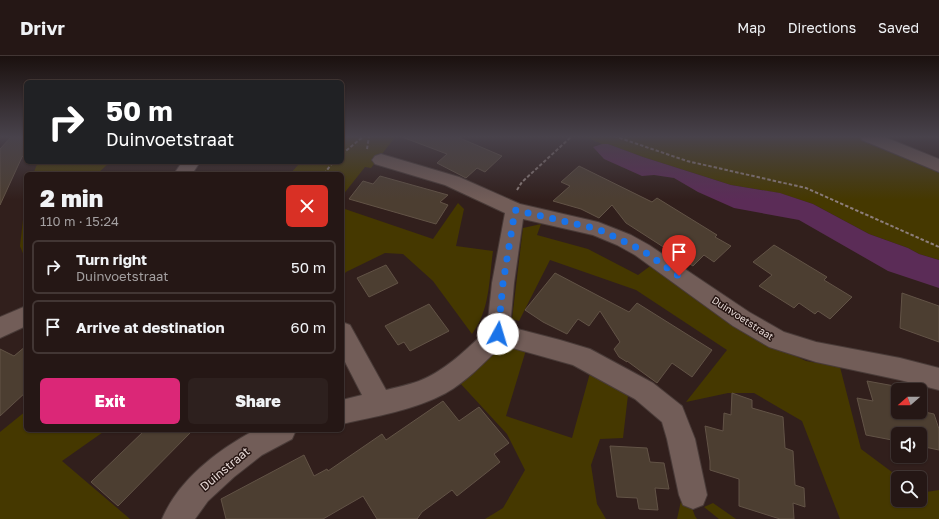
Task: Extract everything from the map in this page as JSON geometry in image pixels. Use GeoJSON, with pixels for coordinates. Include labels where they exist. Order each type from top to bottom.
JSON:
{"type":"FeatureCollection","features":[{"type":"Feature","properties":{"kind":"street"},"geometry":{"type":"LineString","coordinates":[[919,158],[939,166]]}},
{"type":"Feature","properties":{"kind":"street","name":"Duinvoetstraat"},"geometry":{"type":"LineString","coordinates":[[381,160],[452,181],[515,210],[598,229],[624,240],[642,250],[741,319],[777,340],[816,352],[900,368],[939,379]]}},
{"type":"Feature","properties":{"kind":"street"},"geometry":{"type":"LineString","coordinates":[[344,412],[379,403],[428,388],[463,367],[498,334],[503,283],[515,210]]}},
{"type":"Feature","properties":{"kind":"street"},"geometry":{"type":"LineString","coordinates":[[0,328],[24,316]]}},
{"type":"Feature","properties":{"kind":"street"},"geometry":{"type":"LineString","coordinates":[[498,334],[581,357],[644,391],[673,415],[681,439],[693,495]]}},
{"type":"Feature","properties":{"kind":"street"},"geometry":{"type":"LineString","coordinates":[[344,336],[379,403]]}},
{"type":"Feature","properties":{"kind":"street","name":"Duinstraat"},"geometry":{"type":"LineString","coordinates":[[177,519],[201,488],[223,468],[249,449],[279,432]]}},
{"type":"Feature","properties":{"kind":"path"},"geometry":{"type":"LineString","coordinates":[[515,210],[515,194],[522,182],[549,158]]}},
{"type":"Feature","properties":{"kind":"path"},"geometry":{"type":"LineString","coordinates":[[679,158],[806,188],[939,247]]}},
{"type":"Feature","properties":{"kind":"shaded area"},"geometry":{"type":"Polygon","coordinates":[[[344,158],[379,158],[371,168],[365,167],[344,193],[344,172],[292,172],[298,165],[292,164],[344,164],[344,158]]]}},
{"type":"Feature","properties":{"kind":"shaded area"},"geometry":{"type":"Polygon","coordinates":[[[603,158],[645,158],[731,185],[780,193],[813,204],[869,234],[908,248],[919,254],[939,260],[939,288],[888,271],[799,220],[734,208],[698,192],[674,178],[654,175],[642,176],[603,158]]]}},
{"type":"Feature","properties":{"kind":"shaded area"},"geometry":{"type":"Polygon","coordinates":[[[645,158],[908,158],[939,173],[939,260],[919,254],[908,248],[869,234],[813,204],[779,193],[731,185],[645,158]]]}},
{"type":"Feature","properties":{"kind":"shaded area"},"geometry":{"type":"Polygon","coordinates":[[[37,164],[108,164],[99,172],[34,172],[37,164]]]}},
{"type":"Feature","properties":{"kind":"shaded area"},"geometry":{"type":"Polygon","coordinates":[[[458,203],[464,209],[456,246],[493,251],[486,305],[478,325],[472,334],[433,281],[403,254],[385,253],[346,272],[344,274],[344,209],[433,239],[458,203]]]}},
{"type":"Feature","properties":{"kind":"shaded area"},"geometry":{"type":"Polygon","coordinates":[[[24,211],[24,256],[20,246],[24,211]]]}},
{"type":"Feature","properties":{"kind":"shaded area"},"geometry":{"type":"Polygon","coordinates":[[[541,224],[537,235],[588,249],[638,275],[653,264],[742,331],[806,361],[840,367],[861,449],[891,471],[891,507],[927,507],[927,492],[939,490],[939,519],[840,519],[802,421],[754,393],[728,393],[686,402],[727,350],[636,290],[550,260],[519,321],[512,319],[523,228],[541,224]]]}},
{"type":"Feature","properties":{"kind":"shaded area"},"geometry":{"type":"Polygon","coordinates":[[[510,347],[526,350],[506,416],[572,438],[590,373],[628,395],[623,438],[600,439],[591,465],[597,504],[606,519],[485,519],[503,508],[525,470],[507,434],[459,382],[489,356],[510,347]]]}},
{"type":"Feature","properties":{"kind":"shaded area"},"geometry":{"type":"Polygon","coordinates":[[[24,413],[24,432],[103,432],[62,461],[130,519],[0,519],[0,432],[24,413]]]}},
{"type":"Feature","properties":{"kind":"shaded area"},"geometry":{"type":"Polygon","coordinates":[[[689,500],[697,519],[677,519],[681,501],[689,500]]]}},
{"type":"Feature","properties":{"kind":"shaded area"},"geometry":{"type":"Polygon","coordinates":[[[713,503],[736,519],[719,519],[704,507],[713,503]]]}},
{"type":"Feature","properties":{"kind":"building"},"geometry":{"type":"Polygon","coordinates":[[[0,158],[22,158],[0,205],[0,158]]]}},
{"type":"Feature","properties":{"kind":"building"},"geometry":{"type":"Polygon","coordinates":[[[443,158],[500,158],[485,172],[477,168],[466,178],[437,163],[443,158]]]}},
{"type":"Feature","properties":{"kind":"building"},"geometry":{"type":"Polygon","coordinates":[[[579,166],[652,202],[657,198],[717,235],[715,237],[731,246],[714,262],[704,255],[693,266],[626,223],[612,205],[599,218],[581,209],[553,201],[570,186],[561,182],[579,166]]]}},
{"type":"Feature","properties":{"kind":"building"},"geometry":{"type":"Polygon","coordinates":[[[380,176],[448,195],[440,202],[448,205],[436,224],[349,199],[363,181],[373,184],[380,176]]]}},
{"type":"Feature","properties":{"kind":"building"},"geometry":{"type":"Polygon","coordinates":[[[774,245],[827,277],[824,280],[852,297],[830,319],[818,311],[815,314],[799,303],[794,308],[759,286],[772,275],[753,262],[774,245]]]}},
{"type":"Feature","properties":{"kind":"building"},"geometry":{"type":"Polygon","coordinates":[[[386,265],[398,283],[369,297],[357,278],[386,265]]]}},
{"type":"Feature","properties":{"kind":"building"},"geometry":{"type":"Polygon","coordinates":[[[555,273],[629,312],[637,303],[712,350],[692,377],[672,363],[657,383],[627,361],[619,357],[614,349],[620,342],[600,311],[589,326],[578,319],[567,334],[543,322],[525,310],[555,273]]]}},
{"type":"Feature","properties":{"kind":"building"},"geometry":{"type":"Polygon","coordinates":[[[902,293],[939,306],[939,342],[900,328],[902,293]]]}},
{"type":"Feature","properties":{"kind":"building"},"geometry":{"type":"Polygon","coordinates":[[[429,304],[449,331],[410,351],[404,342],[398,345],[385,326],[429,304]]]}},
{"type":"Feature","properties":{"kind":"building"},"geometry":{"type":"Polygon","coordinates":[[[24,348],[24,394],[0,416],[0,349],[14,356],[24,348]]]}},
{"type":"Feature","properties":{"kind":"building"},"geometry":{"type":"Polygon","coordinates":[[[867,381],[891,385],[891,419],[927,419],[927,412],[934,414],[939,429],[939,450],[927,447],[927,427],[891,427],[891,440],[866,435],[857,398],[873,401],[867,381]]]}},
{"type":"Feature","properties":{"kind":"building"},"geometry":{"type":"Polygon","coordinates":[[[732,393],[752,400],[752,408],[783,417],[785,448],[793,451],[795,485],[804,488],[805,507],[793,503],[794,519],[780,519],[739,506],[739,479],[710,470],[705,426],[723,431],[724,413],[731,415],[732,393]]]}},
{"type":"Feature","properties":{"kind":"building"},"geometry":{"type":"Polygon","coordinates":[[[443,401],[459,421],[479,407],[509,443],[494,454],[500,462],[457,496],[452,490],[422,512],[417,519],[377,519],[363,496],[323,519],[226,519],[221,499],[304,455],[314,476],[327,469],[328,471],[382,434],[386,440],[443,401]]]}},
{"type":"Feature","properties":{"kind":"building"},"geometry":{"type":"Polygon","coordinates":[[[143,432],[191,432],[118,506],[91,482],[143,432]]]}},
{"type":"Feature","properties":{"kind":"building"},"geometry":{"type":"Polygon","coordinates":[[[610,446],[647,448],[650,462],[664,463],[669,489],[655,488],[658,510],[639,509],[637,498],[617,497],[610,446]]]}},
{"type":"Feature","properties":{"kind":"route"},"geometry":{"type":"LineString","coordinates":[[498,334],[503,283],[515,210],[598,229],[624,240],[642,250],[679,276]]}}]}
